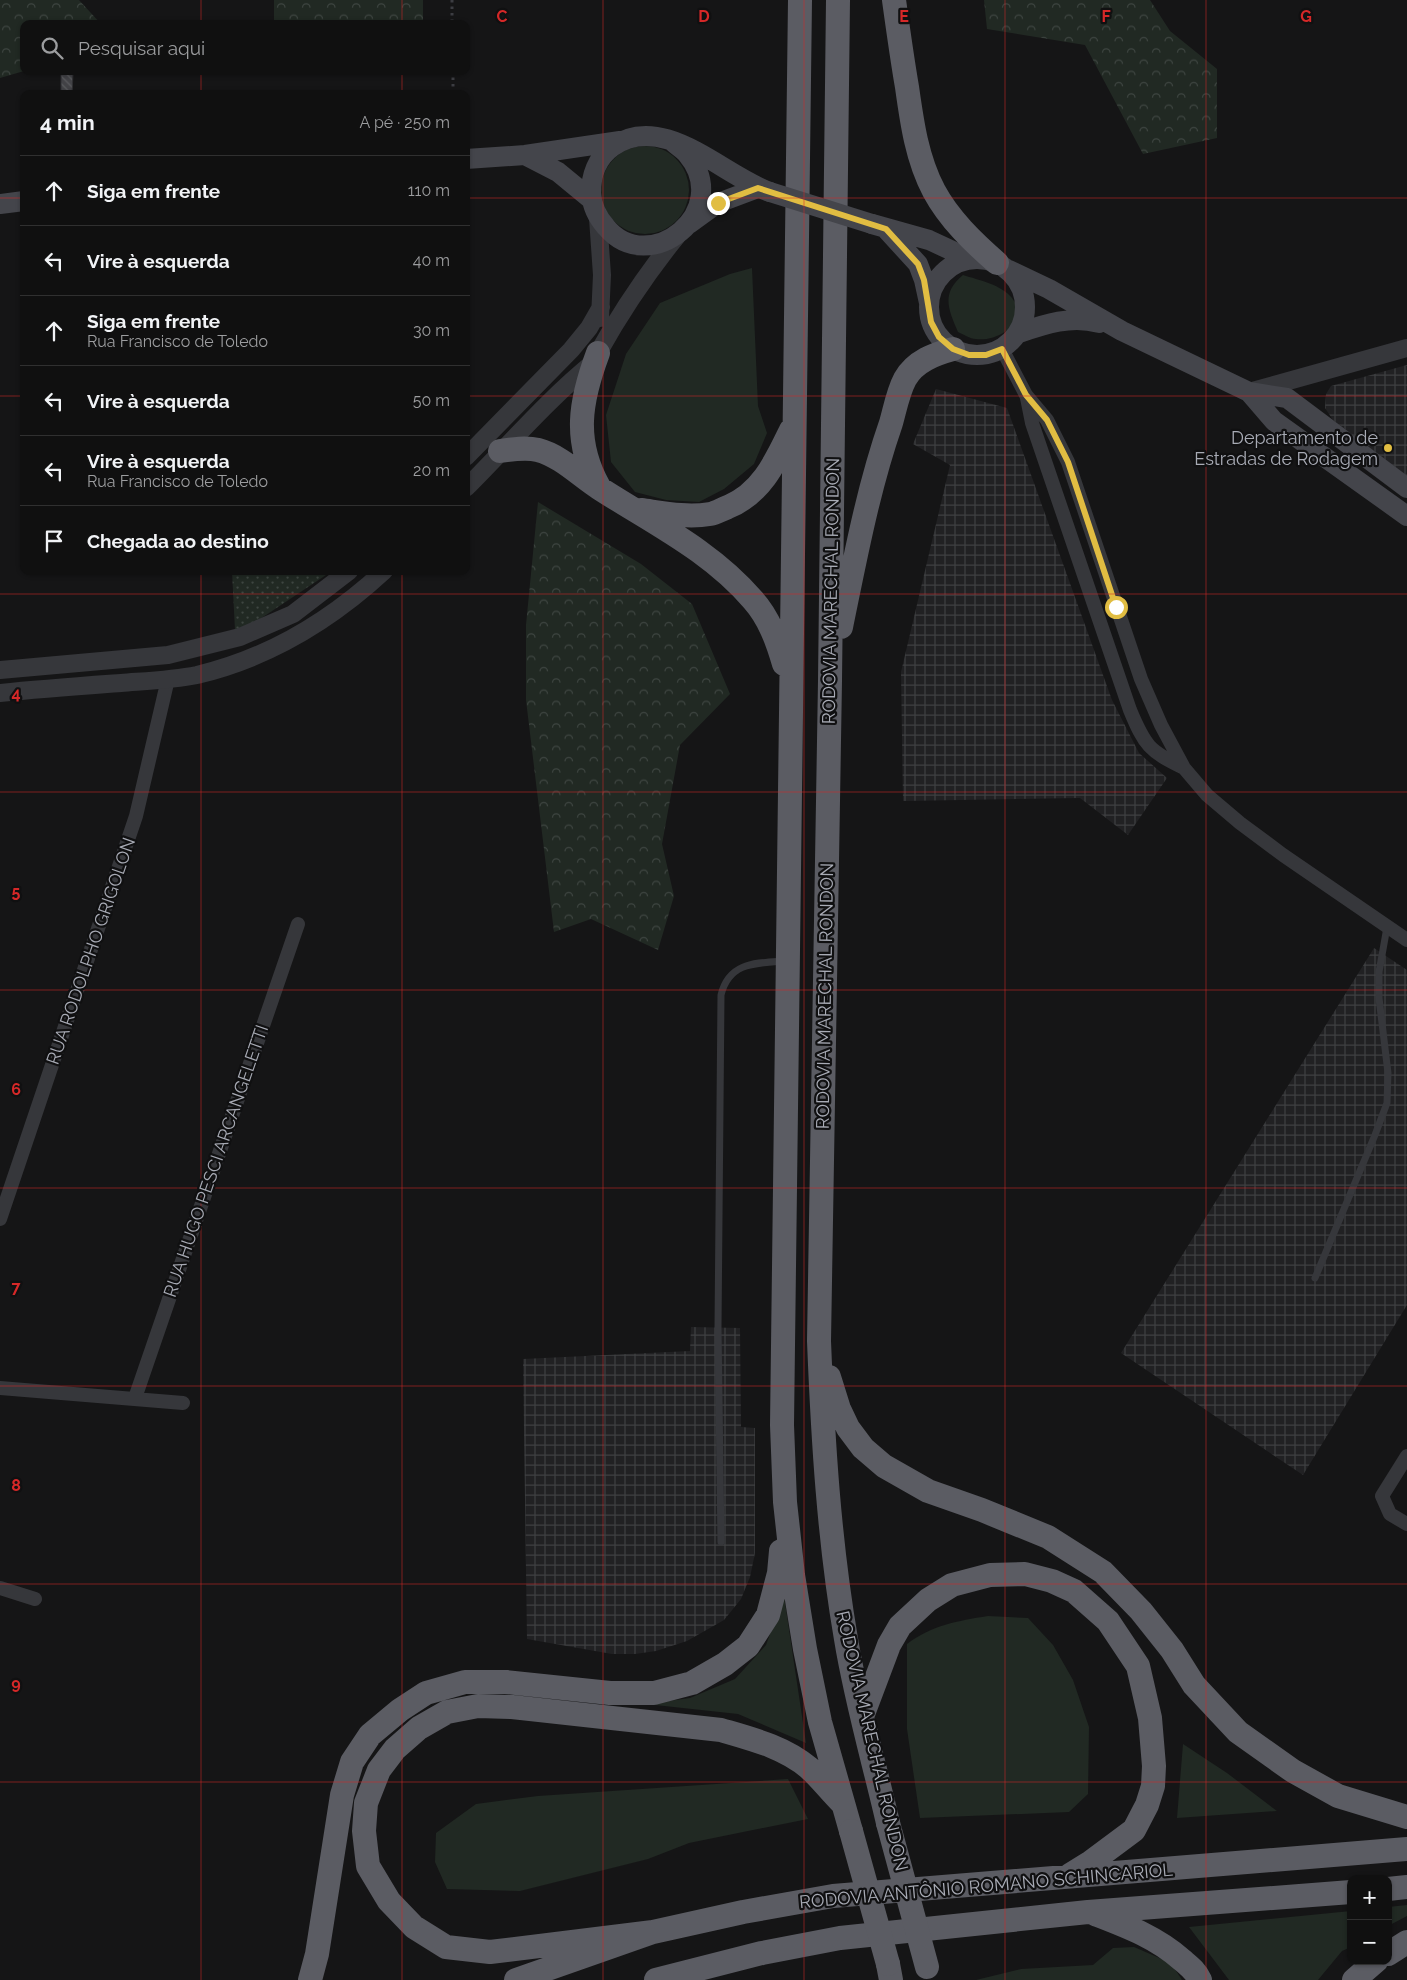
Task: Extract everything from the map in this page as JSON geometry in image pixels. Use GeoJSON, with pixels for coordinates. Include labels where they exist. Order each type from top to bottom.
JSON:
{"type":"FeatureCollection","features":[{"type":"Feature","properties":{"kind":"highway"},"geometry":{"type":"LineString","coordinates":[[800,0],[782,1340],[785,1502],[793,1576],[820,1722],[890,1974]]}},
{"type":"Feature","properties":{"kind":"highway","name":"RODOVIA MARECHAL RONDON"},"geometry":{"type":"LineString","coordinates":[[838,0],[830,680],[819,1341],[822,1424],[832,1540],[846,1640],[888,1823],[929,1973]]}},
{"type":"Feature","properties":{"kind":"highway"},"geometry":{"type":"LineString","coordinates":[[894,0],[919,155],[934,191],[950,215],[972,241],[1003,266]]}},
{"type":"Feature","properties":{"kind":"highway"},"geometry":{"type":"LineString","coordinates":[[830,680],[861,533],[884,441],[905,379],[923,361],[936,354],[953,349]]}},
{"type":"Feature","properties":{"kind":"highway"},"geometry":{"type":"LineString","coordinates":[[596,357],[582,410],[582,432],[589,469],[600,488]]}},
{"type":"Feature","properties":{"kind":"highway"},"geometry":{"type":"LineString","coordinates":[[636,509],[694,515],[711,514],[736,504],[756,490],[769,473],[794,424]]}},
{"type":"Feature","properties":{"kind":"highway"},"geometry":{"type":"LineString","coordinates":[[500,451],[526,448],[539,450],[554,457],[700,552],[730,576],[754,601],[774,632],[791,686]]}},
{"type":"Feature","properties":{"kind":"highway"},"geometry":{"type":"LineString","coordinates":[[819,1341],[839,1410],[848,1428],[863,1448],[884,1466],[928,1491],[982,1510],[1048,1537],[1103,1572],[1141,1611],[1172,1650],[1194,1685],[1238,1732],[1293,1772],[1338,1796],[1407,1817]]}},
{"type":"Feature","properties":{"kind":"highway"},"geometry":{"type":"LineString","coordinates":[[310,1980],[317,1954],[342,1795],[352,1762],[370,1735],[400,1710],[426,1693],[465,1682],[506,1682],[610,1693],[654,1693],[692,1683],[726,1664],[748,1646],[768,1615],[779,1573],[785,1502]]}},
{"type":"Feature","properties":{"kind":"highway"},"geometry":{"type":"LineString","coordinates":[[863,1714],[889,1645],[900,1626],[928,1600],[952,1585],[990,1575],[1025,1574],[1052,1580],[1074,1591],[1108,1621],[1138,1666],[1150,1718],[1154,1766],[1153,1786],[1147,1805],[1134,1830],[1091,1862],[1066,1877]]}},
{"type":"Feature","properties":{"kind":"highway"},"geometry":{"type":"LineString","coordinates":[[653,1932],[490,1952],[446,1947],[414,1927],[389,1901],[368,1866],[364,1831],[366,1803],[379,1770],[395,1749],[413,1733],[447,1712],[478,1706],[512,1708],[721,1730],[747,1737],[790,1755],[809,1769],[844,1805]]}},
{"type":"Feature","properties":{"kind":"highway","name":"RODOVIA ANTÔNIO ROMANO SCHINCARIOL"},"geometry":{"type":"LineString","coordinates":[[516,1980],[653,1932],[743,1912],[833,1896],[1407,1849]]}},
{"type":"Feature","properties":{"kind":"highway"},"geometry":{"type":"LineString","coordinates":[[1392,1889],[1407,1887]]}},
{"type":"Feature","properties":{"kind":"highway","name":"RODOVIA ANTÔNIO ROMANO SCHINCARIOL"},"geometry":{"type":"LineString","coordinates":[[656,1980],[762,1953],[840,1938],[1088,1912],[1347,1892]]}},
{"type":"Feature","properties":{"kind":"highway"},"geometry":{"type":"LineString","coordinates":[[1088,1912],[1130,1928],[1166,1945],[1196,1973],[1200,1980]]}},
{"type":"Feature","properties":{"kind":"highway"},"geometry":{"type":"LineString","coordinates":[[1392,1951],[1407,1942]]}},
{"type":"Feature","properties":{"kind":"highway"},"geometry":{"type":"LineString","coordinates":[[1354,1980],[1371,1965]]}},
{"type":"Feature","properties":{"kind":"main road"},"geometry":{"type":"LineString","coordinates":[[470,159],[525,155],[620,141],[638,135],[656,136],[716,162],[764,190],[929,240],[970,259]]}},
{"type":"Feature","properties":{"kind":"main road"},"geometry":{"type":"LineString","coordinates":[[620,141],[606,151],[596,166],[591,182],[592,200],[598,218],[610,232],[625,241],[643,246],[661,243],[683,230],[718,203],[764,190]]}},
{"type":"Feature","properties":{"kind":"main road"},"geometry":{"type":"LineString","coordinates":[[673,142],[687,154],[697,170],[701,189],[698,209],[683,230]]}},
{"type":"Feature","properties":{"kind":"main road"},"geometry":{"type":"LineString","coordinates":[[525,155],[558,172],[592,200]]}},
{"type":"Feature","properties":{"kind":"main road"},"geometry":{"type":"LineString","coordinates":[[0,204],[20,202]]}},
{"type":"Feature","properties":{"kind":"main road"},"geometry":{"type":"LineString","coordinates":[[879,226],[918,264],[924,280],[931,322],[939,337],[953,349],[969,355],[986,355],[1002,349],[1019,333],[1025,317],[1025,300],[1022,288],[1003,266]]}},
{"type":"Feature","properties":{"kind":"main road"},"geometry":{"type":"LineString","coordinates":[[929,304],[932,291],[938,280],[946,270],[958,263],[970,259],[983,259],[1003,266],[1049,289],[1122,331],[1249,392],[1286,398],[1407,488]]}},
{"type":"Feature","properties":{"kind":"main road"},"geometry":{"type":"LineString","coordinates":[[1019,333],[1048,323],[1086,319],[1122,331]]}},
{"type":"Feature","properties":{"kind":"main road"},"geometry":{"type":"LineString","coordinates":[[1249,392],[1274,421],[1407,516]]}},
{"type":"Feature","properties":{"kind":"street"},"geometry":{"type":"LineString","coordinates":[[596,357],[602,275],[598,218]]}},
{"type":"Feature","properties":{"kind":"street"},"geometry":{"type":"LineString","coordinates":[[470,484],[500,451],[596,357],[630,298],[650,269],[683,230]]}},
{"type":"Feature","properties":{"kind":"street"},"geometry":{"type":"LineString","coordinates":[[470,452],[571,350],[589,328],[601,307]]}},
{"type":"Feature","properties":{"kind":"street"},"geometry":{"type":"LineString","coordinates":[[1249,392],[1407,348]]}},
{"type":"Feature","properties":{"kind":"street"},"geometry":{"type":"LineString","coordinates":[[1002,349],[1026,395],[1047,420],[1068,462],[1141,679],[1161,725],[1184,768],[1207,795],[1240,823],[1407,940]]}},
{"type":"Feature","properties":{"kind":"street"},"geometry":{"type":"LineString","coordinates":[[1026,395],[1032,423],[1140,733],[1150,749],[1163,758],[1184,768]]}},
{"type":"Feature","properties":{"kind":"street"},"geometry":{"type":"LineString","coordinates":[[1076,548],[1094,540]]}},
{"type":"Feature","properties":{"kind":"street"},"geometry":{"type":"LineString","coordinates":[[344,575],[292,614],[240,637],[168,655],[4,669],[0,694],[168,679],[196,675],[250,659],[297,637],[337,611],[375,575]]}},
{"type":"Feature","properties":{"kind":"street"},"geometry":{"type":"LineString","coordinates":[[1098,614],[1116,607]]}},
{"type":"Feature","properties":{"kind":"street","name":"RUA RODOLPHO GRIGOLON"},"geometry":{"type":"LineString","coordinates":[[0,1219],[136,816],[168,679]]}},
{"type":"Feature","properties":{"kind":"street","name":"RUA HUGO PESCI ARCANGELETTI"},"geometry":{"type":"LineString","coordinates":[[135,1398],[298,924]]}},
{"type":"Feature","properties":{"kind":"street"},"geometry":{"type":"LineString","coordinates":[[0,1388],[183,1402]]}},
{"type":"Feature","properties":{"kind":"street"},"geometry":{"type":"LineString","coordinates":[[1407,1456],[1382,1496],[1390,1514],[1407,1524]]}},
{"type":"Feature","properties":{"kind":"street"},"geometry":{"type":"LineString","coordinates":[[0,1588],[35,1599]]}},
{"type":"Feature","properties":{"kind":"lane"},"geometry":{"type":"LineString","coordinates":[[1315,1278],[1375,1136],[1386,1103],[1388,1074],[1379,998],[1379,972],[1388,927]]}},
{"type":"Feature","properties":{"kind":"lane"},"geometry":{"type":"LineString","coordinates":[[721,1542],[718,1327],[721,995],[724,982],[732,973],[755,963],[787,961]]}},
{"type":"Feature","properties":{"kind":"path"},"geometry":{"type":"LineString","coordinates":[[452,0],[452,20]]}},
{"type":"Feature","properties":{"kind":"path"},"geometry":{"type":"LineString","coordinates":[[453,75],[454,90]]}},
{"type":"Feature","properties":{"kind":"shaded area","name":"Departamento de Estradas de Rodagem"},"geometry":{"type":"Polygon","coordinates":[[[1407,365],[1407,476],[1333,420],[1325,408],[1326,394],[1331,386],[1407,365]]]}},
{"type":"Feature","properties":{"kind":"shaded area"},"geometry":{"type":"Polygon","coordinates":[[[936,389],[1007,408],[1112,700],[1139,753],[1167,778],[1128,835],[1080,798],[903,801],[901,672],[950,465],[913,444],[936,389]]]}},
{"type":"Feature","properties":{"kind":"shaded area"},"geometry":{"type":"Polygon","coordinates":[[[1374,948],[1407,970],[1407,1305],[1303,1475],[1121,1353],[1374,948]]]}},
{"type":"Feature","properties":{"kind":"shaded area"},"geometry":{"type":"Polygon","coordinates":[[[691,1327],[740,1328],[741,1427],[755,1428],[755,1553],[750,1577],[741,1599],[724,1620],[687,1641],[656,1651],[635,1654],[612,1654],[527,1639],[523,1359],[690,1351],[691,1327]]]}},
{"type":"Feature","properties":{"kind":"green space"},"geometry":{"type":"Polygon","coordinates":[[[0,0],[79,0],[97,20],[20,20],[20,72],[0,78],[0,0]]]}},
{"type":"Feature","properties":{"kind":"green space"},"geometry":{"type":"Polygon","coordinates":[[[274,0],[423,0],[423,20],[274,20],[274,0]]]}},
{"type":"Feature","properties":{"kind":"green space"},"geometry":{"type":"Polygon","coordinates":[[[984,0],[1150,0],[1170,31],[1217,69],[1217,138],[1143,154],[1085,45],[987,29],[984,0]]]}},
{"type":"Feature","properties":{"kind":"green space"},"geometry":{"type":"Polygon","coordinates":[[[645,146],[662,149],[676,159],[686,173],[689,190],[686,207],[676,221],[662,231],[645,234],[628,231],[614,221],[604,207],[601,190],[604,173],[614,159],[628,149],[645,146]]]}},
{"type":"Feature","properties":{"kind":"green space"},"geometry":{"type":"Polygon","coordinates":[[[752,268],[758,406],[767,433],[754,464],[724,489],[699,502],[666,500],[635,492],[611,462],[606,415],[626,354],[660,303],[730,274],[752,268]]]}},
{"type":"Feature","properties":{"kind":"green space"},"geometry":{"type":"Polygon","coordinates":[[[963,275],[996,286],[1008,293],[1017,307],[1017,315],[1009,329],[1002,334],[984,339],[971,338],[958,332],[951,316],[948,302],[952,288],[963,275]]]}},
{"type":"Feature","properties":{"kind":"green space"},"geometry":{"type":"Polygon","coordinates":[[[538,502],[641,564],[692,604],[730,694],[680,745],[662,844],[674,896],[658,950],[591,919],[554,932],[526,700],[526,625],[538,502]]]}},
{"type":"Feature","properties":{"kind":"green space"},"geometry":{"type":"Polygon","coordinates":[[[232,575],[326,575],[257,621],[235,630],[232,575]]]}},
{"type":"Feature","properties":{"kind":"green space"},"geometry":{"type":"Polygon","coordinates":[[[784,1596],[806,1743],[738,1714],[646,1704],[690,1698],[735,1679],[766,1645],[784,1596]]]}},
{"type":"Feature","properties":{"kind":"green space"},"geometry":{"type":"Polygon","coordinates":[[[988,1616],[1028,1618],[1053,1645],[1073,1680],[1089,1727],[1088,1794],[1069,1812],[920,1818],[907,1729],[907,1644],[936,1628],[988,1616]]]}},
{"type":"Feature","properties":{"kind":"green space"},"geometry":{"type":"Polygon","coordinates":[[[1183,1744],[1227,1773],[1277,1811],[1177,1818],[1183,1744]]]}},
{"type":"Feature","properties":{"kind":"green space"},"geometry":{"type":"Polygon","coordinates":[[[788,1779],[808,1819],[689,1843],[648,1859],[520,1891],[447,1889],[435,1862],[436,1833],[476,1804],[538,1796],[788,1779]]]}},
{"type":"Feature","properties":{"kind":"green space"},"geometry":{"type":"Polygon","coordinates":[[[1407,1905],[1407,1916],[1392,1924],[1392,1907],[1407,1905]]]}},
{"type":"Feature","properties":{"kind":"green space"},"geometry":{"type":"Polygon","coordinates":[[[1347,1911],[1347,1949],[1342,1951],[1318,1980],[1229,1980],[1189,1927],[1347,1911]]]}},
{"type":"Feature","properties":{"kind":"green space"},"geometry":{"type":"Polygon","coordinates":[[[1134,1947],[1171,1963],[1182,1980],[976,1980],[1021,1969],[1093,1965],[1113,1948],[1134,1947]]]}},
{"type":"Feature","properties":{"kind":"building"},"geometry":{"type":"Polygon","coordinates":[[[61,75],[73,75],[72,90],[61,90],[61,75]]]}},
{"type":"Feature","properties":{"kind":"place","name":"Departamento de Estradas de Rodagem"},"geometry":{"type":"Point","coordinates":[1388,448]}},
{"type":"Feature","properties":{"kind":"route"},"geometry":{"type":"LineString","coordinates":[[718,203],[758,188],[886,229],[918,264],[924,280],[931,322],[939,337],[953,349],[969,355],[986,355],[1002,349],[1026,395],[1047,420],[1068,462],[1116,607]]}}]}
